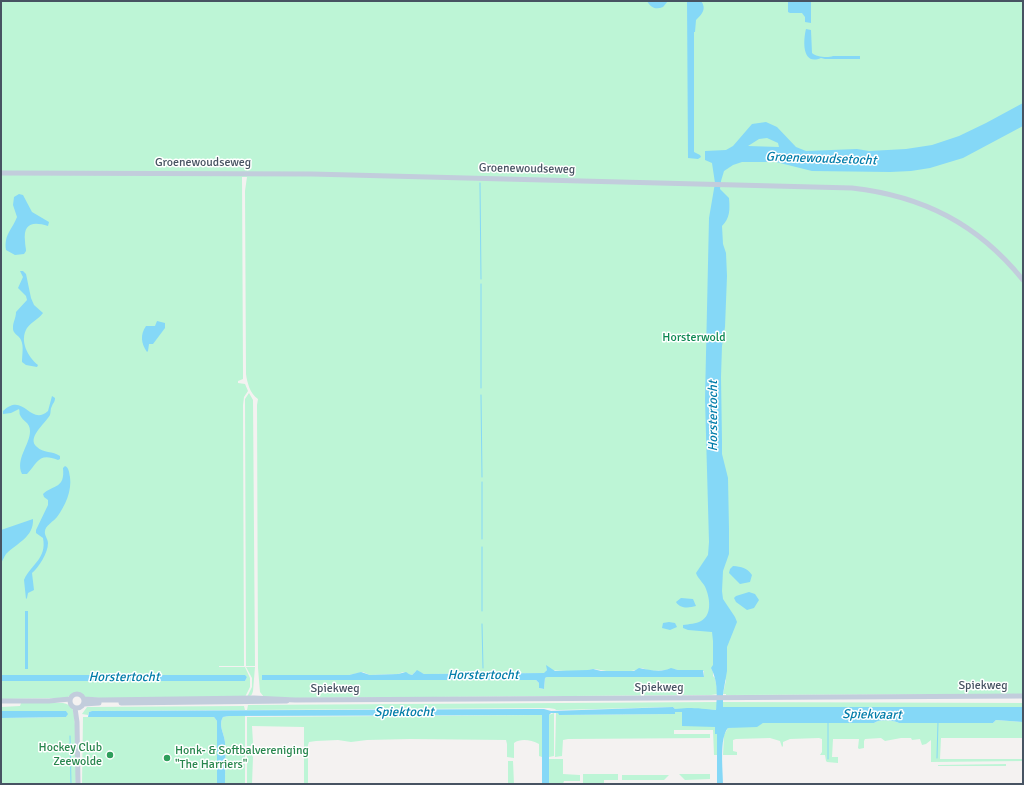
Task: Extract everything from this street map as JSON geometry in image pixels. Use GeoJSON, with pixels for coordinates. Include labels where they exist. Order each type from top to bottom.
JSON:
{"type":"FeatureCollection","features":[{"type":"Feature","properties":{"kind":"street","name":"Groenewoudseweg"},"geometry":{"type":"LineString","coordinates":[[1,173],[282,173],[852,188],[897,196],[917,202],[940,212],[972,231],[1004,258],[1023,280]]}},
{"type":"Feature","properties":{"kind":"street"},"geometry":{"type":"LineString","coordinates":[[70,701],[74,694],[82,696],[84,701],[77,708],[78,784]]}},
{"type":"Feature","properties":{"kind":"street","name":"Spiekweg"},"geometry":{"type":"LineString","coordinates":[[84,701],[259,698],[296,700],[1023,696]]}},
{"type":"Feature","properties":{"kind":"street"},"geometry":{"type":"LineString","coordinates":[[1,701],[70,701],[77,708]]}},
{"type":"Feature","properties":{"kind":"green space","name":"Horsterwold"},"geometry":{"type":"Polygon","coordinates":[[[1,1],[1023,1],[1023,694],[726,695],[723,694],[726,680],[711,668],[715,678],[718,694],[711,695],[264,697],[260,692],[258,668],[258,399],[251,391],[246,374],[245,191],[247,177],[242,177],[243,379],[238,381],[238,383],[245,384],[248,391],[244,397],[243,405],[244,666],[219,667],[245,667],[250,678],[250,687],[245,697],[116,699],[85,697],[81,693],[77,692],[66,698],[1,699],[1,681],[245,681],[247,677],[244,675],[1,675],[1,1]],[[642,668],[624,672],[612,672],[595,669],[585,671],[547,670],[545,673],[431,674],[424,674],[416,671],[412,675],[403,672],[398,674],[370,675],[363,672],[349,675],[262,675],[262,680],[536,680],[539,683],[539,688],[544,689],[545,678],[547,677],[704,677],[704,671],[674,669],[658,671],[646,670],[642,668]]]}},
{"type":"Feature","properties":{"kind":"green space"},"geometry":{"type":"Polygon","coordinates":[[[249,393],[253,400],[255,666],[246,666],[245,399],[249,393]]]}},
{"type":"Feature","properties":{"kind":"green space"},"geometry":{"type":"Polygon","coordinates":[[[246,667],[255,667],[253,691],[251,695],[247,697],[252,687],[252,678],[246,667]]]}},
{"type":"Feature","properties":{"kind":"green space"},"geometry":{"type":"Polygon","coordinates":[[[718,702],[716,710],[675,709],[673,707],[558,710],[549,708],[247,710],[248,705],[718,702]]]}},
{"type":"Feature","properties":{"kind":"green space"},"geometry":{"type":"Polygon","coordinates":[[[722,702],[1023,703],[1023,707],[725,708],[723,707],[722,702]]]}},
{"type":"Feature","properties":{"kind":"green space"},"geometry":{"type":"Polygon","coordinates":[[[21,703],[63,703],[72,708],[75,721],[76,784],[1,784],[1,718],[66,717],[67,715],[66,711],[1,711],[1,707],[20,706],[21,703]]]}},
{"type":"Feature","properties":{"kind":"green space"},"geometry":{"type":"Polygon","coordinates":[[[244,706],[245,710],[92,711],[89,712],[88,715],[82,714],[87,707],[244,706]]]}},
{"type":"Feature","properties":{"kind":"green space"},"geometry":{"type":"Polygon","coordinates":[[[675,712],[682,712],[715,727],[717,734],[717,755],[714,755],[713,730],[674,730],[674,734],[710,734],[710,738],[568,739],[563,740],[562,756],[555,757],[556,713],[559,715],[674,714],[675,712]]]}},
{"type":"Feature","properties":{"kind":"green space"},"geometry":{"type":"Polygon","coordinates":[[[554,713],[554,756],[549,757],[549,715],[554,713]]]}},
{"type":"Feature","properties":{"kind":"green space"},"geometry":{"type":"Polygon","coordinates":[[[542,715],[542,757],[539,756],[539,744],[526,740],[520,740],[514,743],[514,758],[507,757],[506,740],[410,739],[351,742],[338,740],[316,741],[309,742],[308,745],[308,784],[304,784],[304,727],[252,726],[253,743],[251,746],[247,746],[247,717],[542,715]]]}},
{"type":"Feature","properties":{"kind":"green space"},"geometry":{"type":"Polygon","coordinates":[[[245,716],[245,784],[225,784],[225,742],[221,723],[223,717],[245,716]]]}},
{"type":"Feature","properties":{"kind":"green space"},"geometry":{"type":"Polygon","coordinates":[[[83,717],[214,717],[217,721],[217,784],[82,784],[83,717]]]}},
{"type":"Feature","properties":{"kind":"green space"},"geometry":{"type":"Polygon","coordinates":[[[886,720],[899,723],[993,723],[996,720],[1023,722],[1023,738],[941,738],[940,759],[1023,759],[1023,761],[931,762],[931,740],[922,745],[920,739],[912,740],[911,738],[885,741],[881,738],[865,739],[864,748],[859,749],[859,739],[833,739],[832,757],[838,757],[838,763],[827,762],[825,755],[820,755],[822,752],[822,739],[819,738],[790,739],[783,742],[782,747],[780,741],[770,738],[736,739],[733,740],[733,751],[737,752],[737,755],[723,755],[724,735],[728,728],[763,723],[874,723],[886,720]]]}},
{"type":"Feature","properties":{"kind":"green space"},"geometry":{"type":"Polygon","coordinates":[[[251,754],[253,757],[252,784],[247,784],[247,755],[251,754]]]}},
{"type":"Feature","properties":{"kind":"green space"},"geometry":{"type":"Polygon","coordinates":[[[549,759],[563,759],[563,774],[580,775],[580,781],[564,781],[563,784],[549,784],[549,759]]]}},
{"type":"Feature","properties":{"kind":"green space"},"geometry":{"type":"Polygon","coordinates":[[[508,761],[513,761],[514,784],[508,784],[508,761]]]}},
{"type":"Feature","properties":{"kind":"green space"},"geometry":{"type":"Polygon","coordinates":[[[1006,764],[1006,766],[938,766],[938,765],[1006,764]]]}},
{"type":"Feature","properties":{"kind":"green space"},"geometry":{"type":"Polygon","coordinates":[[[583,774],[618,774],[618,780],[604,780],[604,784],[583,784],[583,774]]]}},
{"type":"Feature","properties":{"kind":"green space"},"geometry":{"type":"Polygon","coordinates":[[[679,774],[710,774],[710,779],[685,780],[679,774]]]}},
{"type":"Feature","properties":{"kind":"green space"},"geometry":{"type":"Polygon","coordinates":[[[622,775],[669,775],[664,780],[622,780],[622,775]]]}},
{"type":"Feature","properties":{"kind":"water"},"geometry":{"type":"Polygon","coordinates":[[[647,1],[668,1],[663,7],[656,8],[652,7],[647,1]]]}},
{"type":"Feature","properties":{"kind":"water"},"geometry":{"type":"Polygon","coordinates":[[[687,1],[701,1],[704,6],[702,13],[696,20],[694,32],[694,152],[700,155],[701,157],[698,159],[688,158],[687,1]]]}},
{"type":"Feature","properties":{"kind":"water"},"geometry":{"type":"Polygon","coordinates":[[[788,1],[811,1],[811,23],[805,22],[805,17],[802,13],[788,12],[788,1]]]}},
{"type":"Feature","properties":{"kind":"water"},"geometry":{"type":"Polygon","coordinates":[[[806,29],[811,30],[812,53],[825,57],[860,56],[860,59],[810,59],[807,56],[804,46],[806,29]]]}},
{"type":"Feature","properties":{"kind":"water"},"geometry":{"type":"Polygon","coordinates":[[[1023,103],[1023,126],[963,158],[930,168],[890,172],[812,171],[776,162],[742,162],[733,165],[724,171],[720,189],[729,198],[729,214],[722,226],[723,244],[726,253],[727,276],[721,377],[722,454],[728,478],[729,554],[723,571],[722,591],[723,599],[737,622],[727,647],[727,671],[723,694],[723,707],[1023,707],[1023,722],[996,720],[993,723],[899,723],[886,720],[874,723],[763,723],[757,727],[728,728],[723,739],[722,746],[723,784],[717,784],[717,734],[715,734],[715,727],[682,726],[682,712],[675,712],[675,714],[559,715],[558,713],[551,713],[549,715],[549,784],[542,784],[542,715],[229,716],[223,717],[221,723],[225,742],[225,784],[217,784],[217,721],[214,717],[88,717],[89,712],[92,711],[544,709],[551,711],[673,707],[675,709],[691,708],[716,710],[716,683],[711,668],[713,665],[712,632],[688,630],[683,628],[683,625],[697,623],[705,618],[709,606],[706,589],[696,573],[708,555],[709,542],[705,399],[709,218],[715,183],[712,163],[705,160],[705,151],[726,150],[733,146],[752,124],[766,122],[777,127],[796,147],[806,151],[857,149],[869,151],[906,149],[932,145],[959,136],[1023,103]],[[767,138],[759,139],[748,146],[779,147],[778,143],[767,138]]]}},
{"type":"Feature","properties":{"kind":"water"},"geometry":{"type":"Polygon","coordinates":[[[19,194],[23,195],[32,212],[49,222],[48,226],[43,224],[34,224],[27,227],[25,235],[26,251],[24,254],[15,255],[6,250],[6,240],[17,217],[13,205],[14,197],[19,194]]]}},
{"type":"Feature","properties":{"kind":"water"},"geometry":{"type":"Polygon","coordinates":[[[20,271],[23,271],[26,274],[34,305],[43,313],[27,328],[24,338],[24,343],[28,353],[38,365],[37,367],[26,365],[22,362],[22,342],[13,329],[16,312],[27,300],[26,296],[18,288],[23,277],[20,271]]]}},
{"type":"Feature","properties":{"kind":"water"},"geometry":{"type":"Polygon","coordinates":[[[157,321],[165,323],[165,328],[153,344],[149,344],[147,352],[142,342],[142,336],[146,326],[155,326],[157,321]]]}},
{"type":"Feature","properties":{"kind":"water"},"geometry":{"type":"Polygon","coordinates":[[[52,396],[55,399],[50,415],[35,435],[34,443],[39,449],[57,454],[60,456],[60,459],[58,460],[47,457],[43,458],[37,462],[27,474],[22,474],[20,468],[21,457],[28,442],[30,428],[20,415],[19,409],[11,413],[3,414],[3,411],[10,406],[16,405],[22,406],[36,415],[42,415],[48,411],[52,396]]]}},
{"type":"Feature","properties":{"kind":"water"},"geometry":{"type":"Polygon","coordinates":[[[65,466],[68,469],[70,477],[69,493],[60,513],[45,529],[48,547],[40,564],[32,573],[34,590],[28,593],[26,599],[24,580],[41,556],[44,545],[43,538],[36,533],[48,505],[48,500],[43,494],[60,483],[63,475],[63,468],[65,466]]]}},
{"type":"Feature","properties":{"kind":"water"},"geometry":{"type":"Polygon","coordinates":[[[33,519],[31,531],[6,554],[1,563],[1,530],[33,519]]]}},
{"type":"Feature","properties":{"kind":"water"},"geometry":{"type":"Polygon","coordinates":[[[733,566],[748,570],[752,575],[750,582],[740,584],[729,573],[733,566]]]}},
{"type":"Feature","properties":{"kind":"water"},"geometry":{"type":"Polygon","coordinates":[[[749,592],[755,594],[759,600],[754,608],[747,610],[736,602],[734,598],[749,592]]]}},
{"type":"Feature","properties":{"kind":"water"},"geometry":{"type":"Polygon","coordinates":[[[681,598],[693,599],[696,606],[680,606],[676,602],[681,598]]]}},
{"type":"Feature","properties":{"kind":"water"},"geometry":{"type":"Polygon","coordinates":[[[25,611],[28,611],[28,669],[25,669],[25,611]]]}},
{"type":"Feature","properties":{"kind":"water"},"geometry":{"type":"Polygon","coordinates":[[[663,623],[675,623],[677,627],[670,630],[662,628],[663,623]]]}},
{"type":"Feature","properties":{"kind":"water","name":"Horstertocht"},"geometry":{"type":"Polygon","coordinates":[[[546,665],[555,671],[593,669],[601,671],[634,671],[639,668],[655,671],[667,670],[671,668],[678,670],[703,670],[704,677],[547,677],[545,678],[544,689],[539,688],[539,683],[536,680],[262,680],[262,675],[349,675],[361,672],[370,675],[398,674],[406,672],[412,675],[417,670],[424,674],[544,673],[547,670],[546,665]]]}},
{"type":"Feature","properties":{"kind":"water","name":"Horstertocht"},"geometry":{"type":"Polygon","coordinates":[[[1,675],[245,675],[247,677],[245,681],[1,681],[1,675]]]}},
{"type":"Feature","properties":{"kind":"water"},"geometry":{"type":"Polygon","coordinates":[[[1,711],[66,711],[68,714],[66,717],[1,718],[1,711]]]}},
{"type":"Feature","properties":{"kind":"waterway"},"geometry":{"type":"LineString","coordinates":[[480,183],[481,279]]}},
{"type":"Feature","properties":{"kind":"waterway"},"geometry":{"type":"LineString","coordinates":[[481,284],[481,388]]}},
{"type":"Feature","properties":{"kind":"waterway"},"geometry":{"type":"LineString","coordinates":[[481,395],[482,477]]}},
{"type":"Feature","properties":{"kind":"waterway"},"geometry":{"type":"LineString","coordinates":[[482,482],[482,539]]}},
{"type":"Feature","properties":{"kind":"waterway"},"geometry":{"type":"LineString","coordinates":[[482,547],[482,611]]}},
{"type":"Feature","properties":{"kind":"waterway","name":"Horstertocht"},"geometry":{"type":"LineString","coordinates":[[482,624],[483,668]]}},
{"type":"Feature","properties":{"kind":"waterway"},"geometry":{"type":"LineString","coordinates":[[937,758],[938,722]]}},
{"type":"Feature","properties":{"kind":"waterway"},"geometry":{"type":"LineString","coordinates":[[828,723],[828,759]]}},
{"type":"Feature","properties":{"kind":"waterway"},"geometry":{"type":"LineString","coordinates":[[70,736],[71,784]]}},
{"type":"Feature","properties":{"kind":"place","name":"Hockey Club Zeewolde"},"geometry":{"type":"Point","coordinates":[110,755]}},
{"type":"Feature","properties":{"kind":"place","name":"Honk- & Softbalvereniging \"The Harriers\""},"geometry":{"type":"Point","coordinates":[167,758]}},
{"type":"Feature","properties":{"kind":"water label","name":"Groenewoudsetocht"},"geometry":{"type":"Point","coordinates":[821,159]}},
{"type":"Feature","properties":{"kind":"water label","name":"Spiektocht"},"geometry":{"type":"Point","coordinates":[404,713]}},
{"type":"Feature","properties":{"kind":"water label","name":"Spiekvaart"},"geometry":{"type":"Point","coordinates":[872,715]}}]}
